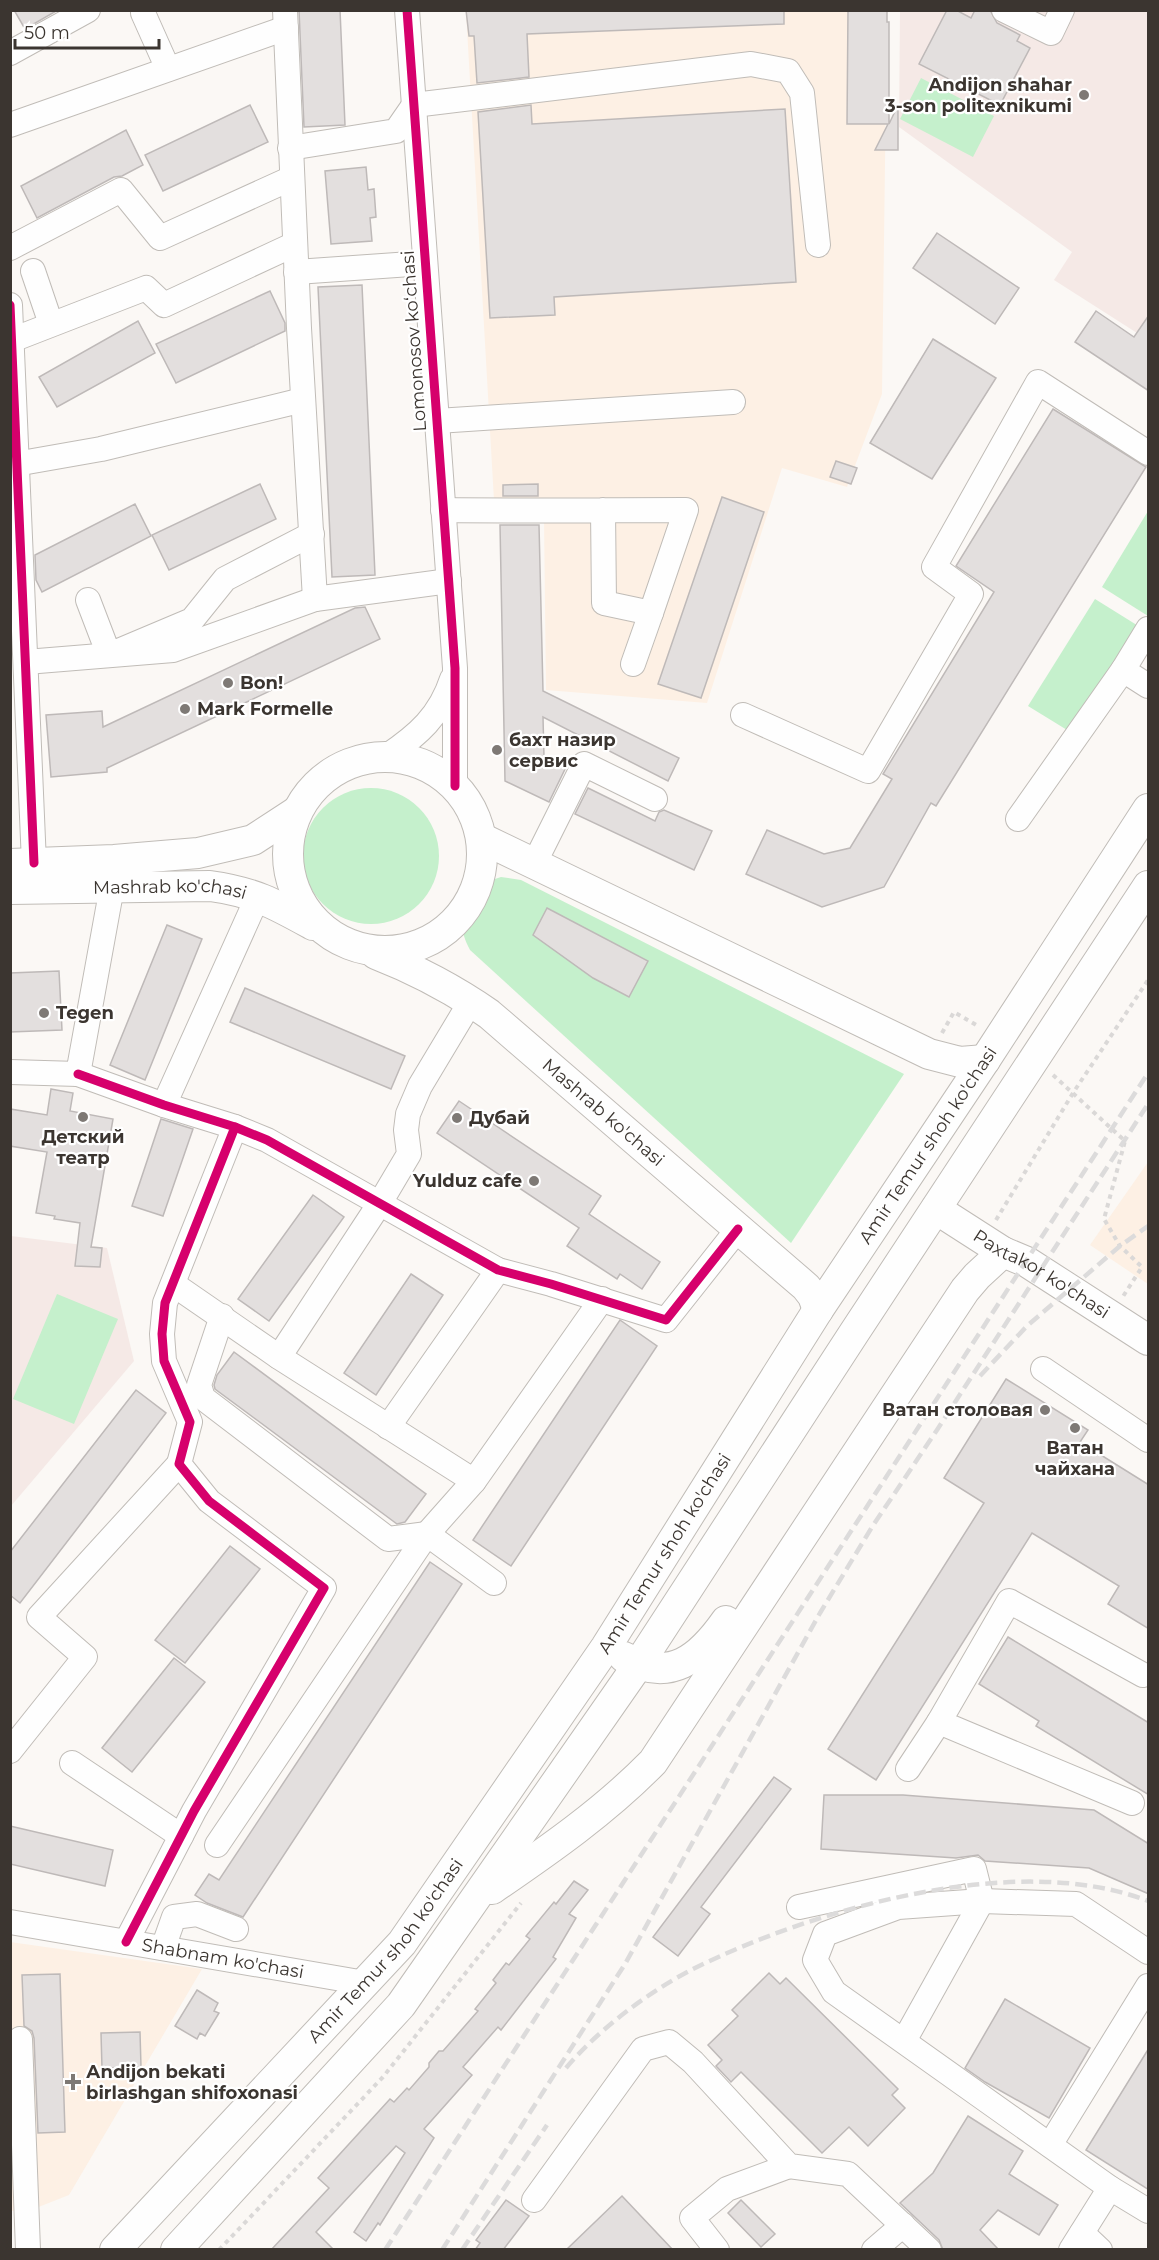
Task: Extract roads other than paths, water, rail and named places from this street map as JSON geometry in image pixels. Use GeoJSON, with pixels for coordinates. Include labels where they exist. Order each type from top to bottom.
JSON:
{"type":"FeatureCollection","features":[{"type":"Feature","properties":{"kind":"main road","name":"Mashrab ko'chasi"},"geometry":{"type":"LineString","coordinates":[[321,929],[300,904],[289,875],[287,843],[296,812],[312,788],[333,771],[359,759],[387,756],[412,760],[436,770],[456,786],[472,810],[482,838],[482,870],[471,900],[452,926],[425,943],[394,951],[362,949]]}},
{"type":"Feature","properties":{"kind":"main road","name":"Amir Temur shoh ko'chasi"},"geometry":{"type":"LineString","coordinates":[[115,2250],[402,1943],[606,1647],[818,1310],[992,1050],[1149,809]]}},
{"type":"Feature","properties":{"kind":"main road","name":"Mashrab ko'chasi"},"geometry":{"type":"LineString","coordinates":[[22,863],[114,860],[198,853],[253,840],[296,812]]}},
{"type":"Feature","properties":{"kind":"main road"},"geometry":{"type":"LineString","coordinates":[[482,838],[929,1054],[960,1062],[992,1050]]}},
{"type":"Feature","properties":{"kind":"main road","name":"Mashrab ko'chasi"},"geometry":{"type":"LineString","coordinates":[[10,889],[210,886],[237,890],[258,896],[340,941],[414,969],[471,1002],[528,1046],[806,1287],[813,1296],[818,1310]]}},
{"type":"Feature","properties":{"kind":"main road","name":"Amir Temur shoh ko'chasi"},"geometry":{"type":"LineString","coordinates":[[176,2250],[401,2005],[476,1900],[638,1665],[1149,886]]}},
{"type":"Feature","properties":{"kind":"main road","name":"Paxtakor ko'chasi"},"geometry":{"type":"LineString","coordinates":[[936,1209],[993,1246],[1027,1262],[1149,1340]]}},
{"type":"Feature","properties":{"kind":"main road"},"geometry":{"type":"LineString","coordinates":[[606,1647],[638,1665],[648,1668],[668,1668],[688,1661],[710,1644],[961,1269],[993,1246]]}},
{"type":"Feature","properties":{"kind":"main road"},"geometry":{"type":"LineString","coordinates":[[476,1900],[599,1811],[630,1785],[653,1761],[965,1290],[977,1276],[993,1246]]}},
{"type":"Feature","properties":{"kind":"street"},"geometry":{"type":"LineString","coordinates":[[10,53],[88,10]]}},
{"type":"Feature","properties":{"kind":"street","name":"Lomonosov koʻchasi"},"geometry":{"type":"LineString","coordinates":[[407,10],[455,668],[456,786]]}},
{"type":"Feature","properties":{"kind":"street"},"geometry":{"type":"LineString","coordinates":[[1004,10],[1051,33],[1062,10]]}},
{"type":"Feature","properties":{"kind":"street"},"geometry":{"type":"LineString","coordinates":[[144,11],[168,69]]}},
{"type":"Feature","properties":{"kind":"street"},"geometry":{"type":"LineString","coordinates":[[10,125],[168,69],[285,19],[296,272],[315,599]]}},
{"type":"Feature","properties":{"kind":"street"},"geometry":{"type":"LineString","coordinates":[[290,148],[396,131],[414,105],[751,64],[788,71],[802,93],[818,245]]}},
{"type":"Feature","properties":{"kind":"street"},"geometry":{"type":"LineString","coordinates":[[10,248],[121,190],[160,238],[292,178]]}},
{"type":"Feature","properties":{"kind":"street"},"geometry":{"type":"LineString","coordinates":[[12,340],[146,288],[164,305],[295,244]]}},
{"type":"Feature","properties":{"kind":"street"},"geometry":{"type":"LineString","coordinates":[[296,272],[425,263]]}},
{"type":"Feature","properties":{"kind":"street"},"geometry":{"type":"LineString","coordinates":[[33,271],[51,324]]}},
{"type":"Feature","properties":{"kind":"street"},"geometry":{"type":"LineString","coordinates":[[10,305],[14,464],[26,662],[22,863]]}},
{"type":"Feature","properties":{"kind":"street"},"geometry":{"type":"LineString","coordinates":[[742,715],[868,771],[971,594],[934,567],[1038,382],[1149,453]]}},
{"type":"Feature","properties":{"kind":"street"},"geometry":{"type":"LineString","coordinates":[[14,464],[101,449],[303,400]]}},
{"type":"Feature","properties":{"kind":"street"},"geometry":{"type":"LineString","coordinates":[[437,421],[734,402]]}},
{"type":"Feature","properties":{"kind":"street"},"geometry":{"type":"LineString","coordinates":[[444,510],[687,510],[633,664]]}},
{"type":"Feature","properties":{"kind":"street"},"geometry":{"type":"LineString","coordinates":[[603,510],[604,603],[651,613]]}},
{"type":"Feature","properties":{"kind":"street"},"geometry":{"type":"LineString","coordinates":[[109,656],[192,620],[225,579],[312,534]]}},
{"type":"Feature","properties":{"kind":"street"},"geometry":{"type":"LineString","coordinates":[[26,662],[173,650],[315,599],[449,581]]}},
{"type":"Feature","properties":{"kind":"street"},"geometry":{"type":"LineString","coordinates":[[88,600],[109,656]]}},
{"type":"Feature","properties":{"kind":"street"},"geometry":{"type":"LineString","coordinates":[[1018,819],[1123,670],[1149,629]]}},
{"type":"Feature","properties":{"kind":"street"},"geometry":{"type":"LineString","coordinates":[[387,756],[414,738],[430,720],[445,700],[455,668]]}},
{"type":"Feature","properties":{"kind":"street"},"geometry":{"type":"LineString","coordinates":[[1123,670],[1149,686]]}},
{"type":"Feature","properties":{"kind":"street"},"geometry":{"type":"LineString","coordinates":[[534,864],[584,765],[655,799]]}},
{"type":"Feature","properties":{"kind":"street"},"geometry":{"type":"LineString","coordinates":[[78,1074],[112,887]]}},
{"type":"Feature","properties":{"kind":"street"},"geometry":{"type":"LineString","coordinates":[[164,1105],[258,896]]}},
{"type":"Feature","properties":{"kind":"street"},"geometry":{"type":"LineString","coordinates":[[279,1357],[380,1203],[409,1154],[406,1130],[408,1114],[420,1086],[471,1002]]}},
{"type":"Feature","properties":{"kind":"street"},"geometry":{"type":"LineString","coordinates":[[10,1072],[78,1074],[164,1105],[235,1127],[267,1140],[498,1270],[602,1299],[666,1320],[738,1229]]}},
{"type":"Feature","properties":{"kind":"street"},"geometry":{"type":"LineString","coordinates":[[10,1751],[85,1657],[39,1617],[179,1464],[190,1422],[164,1361],[162,1334],[165,1303],[235,1127]]}},
{"type":"Feature","properties":{"kind":"street"},"geometry":{"type":"LineString","coordinates":[[388,1428],[498,1270]]}},
{"type":"Feature","properties":{"kind":"street"},"geometry":{"type":"LineString","coordinates":[[173,1284],[279,1357],[474,1481]]}},
{"type":"Feature","properties":{"kind":"street"},"geometry":{"type":"LineString","coordinates":[[216,1845],[427,1534],[474,1481],[602,1299]]}},
{"type":"Feature","properties":{"kind":"street"},"geometry":{"type":"LineString","coordinates":[[222,1316],[199,1385],[203,1398],[388,1539],[427,1534],[494,1582]]}},
{"type":"Feature","properties":{"kind":"street"},"geometry":{"type":"LineString","coordinates":[[1043,1369],[1149,1440]]}},
{"type":"Feature","properties":{"kind":"street"},"geometry":{"type":"LineString","coordinates":[[126,1942],[181,1836],[324,1588],[209,1501],[179,1464]]}},
{"type":"Feature","properties":{"kind":"street"},"geometry":{"type":"LineString","coordinates":[[908,1769],[939,1722],[1009,1601],[1147,1673]]}},
{"type":"Feature","properties":{"kind":"street"},"geometry":{"type":"LineString","coordinates":[[939,1722],[1132,1803]]}},
{"type":"Feature","properties":{"kind":"street"},"geometry":{"type":"LineString","coordinates":[[72,1763],[181,1836]]}},
{"type":"Feature","properties":{"kind":"street"},"geometry":{"type":"LineString","coordinates":[[799,1907],[974,1869],[982,1901],[904,2041]]}},
{"type":"Feature","properties":{"kind":"street"},"geometry":{"type":"LineString","coordinates":[[1149,1952],[1076,1904],[982,1901],[898,1907],[825,1934],[815,1960],[834,1992],[1110,2188],[1149,2211]]}},
{"type":"Feature","properties":{"kind":"street"},"geometry":{"type":"LineString","coordinates":[[163,1948],[174,1917],[197,1914],[236,1929]]}},
{"type":"Feature","properties":{"kind":"street","name":"Shabnam ko'chasi"},"geometry":{"type":"LineString","coordinates":[[10,1922],[365,1983]]}},
{"type":"Feature","properties":{"kind":"street"},"geometry":{"type":"LineString","coordinates":[[1050,2145],[1149,1986]]}},
{"type":"Feature","properties":{"kind":"street"},"geometry":{"type":"LineString","coordinates":[[20,2039],[17,2124],[28,2250]]}},
{"type":"Feature","properties":{"kind":"street"},"geometry":{"type":"LineString","coordinates":[[534,2200],[643,2049],[669,2042],[693,2062],[789,2166]]}},
{"type":"Feature","properties":{"kind":"street"},"geometry":{"type":"LineString","coordinates":[[717,2250],[692,2218],[728,2189],[789,2166],[848,2174],[929,2250]]}},
{"type":"Feature","properties":{"kind":"street"},"geometry":{"type":"LineString","coordinates":[[1100,2250],[1077,2241],[1110,2188]]}},
{"type":"Feature","properties":{"kind":"street"},"geometry":{"type":"LineString","coordinates":[[874,2250],[903,2225]]}},
{"type":"Feature","properties":{"kind":"railway"},"geometry":{"type":"LineString","coordinates":[[385,2250],[1148,1073]]}},
{"type":"Feature","properties":{"kind":"railway"},"geometry":{"type":"LineString","coordinates":[[442,2250],[625,1964],[820,1613],[872,1527],[1148,1104]]}},
{"type":"Feature","properties":{"kind":"railway"},"geometry":{"type":"LineString","coordinates":[[980,1376],[1027,1326],[1120,1246],[1148,1226]]}},
{"type":"Feature","properties":{"kind":"railway"},"geometry":{"type":"LineString","coordinates":[[566,2068],[608,2026],[674,1979],[740,1947],[795,1926],[855,1908],[916,1894],[978,1884],[1038,1882],[1096,1887],[1148,1901]]}},
{"type":"Feature","properties":{"kind":"railway"},"geometry":{"type":"LineString","coordinates":[[462,2250],[547,2125]]}},
{"type":"Feature","properties":{"kind":"place","name":"Andijon shahar 3-son politexnikumi"},"geometry":{"type":"Point","coordinates":[1084,95]}},
{"type":"Feature","properties":{"kind":"place","name":"Bon!"},"geometry":{"type":"Point","coordinates":[228,683]}},
{"type":"Feature","properties":{"kind":"place","name":"Mark Formelle"},"geometry":{"type":"Point","coordinates":[185,709]}},
{"type":"Feature","properties":{"kind":"place","name":"бахт назир сервис"},"geometry":{"type":"Point","coordinates":[497,750]}},
{"type":"Feature","properties":{"kind":"place","name":"Tegen"},"geometry":{"type":"Point","coordinates":[44,1013]}},
{"type":"Feature","properties":{"kind":"place","name":"Детский театр"},"geometry":{"type":"Point","coordinates":[83,1117]}},
{"type":"Feature","properties":{"kind":"place","name":"Дубай"},"geometry":{"type":"Point","coordinates":[457,1118]}},
{"type":"Feature","properties":{"kind":"place","name":"Yulduz cafe"},"geometry":{"type":"Point","coordinates":[534,1181]}},
{"type":"Feature","properties":{"kind":"place","name":"Ватан столовая"},"geometry":{"type":"Point","coordinates":[1045,1410]}},
{"type":"Feature","properties":{"kind":"place","name":"Ватан чайхана"},"geometry":{"type":"Point","coordinates":[1075,1428]}},
{"type":"Feature","properties":{"kind":"place","name":"Аndijon bekati birlashgan shifoxonasi"},"geometry":{"type":"Point","coordinates":[73,2082]}}]}
